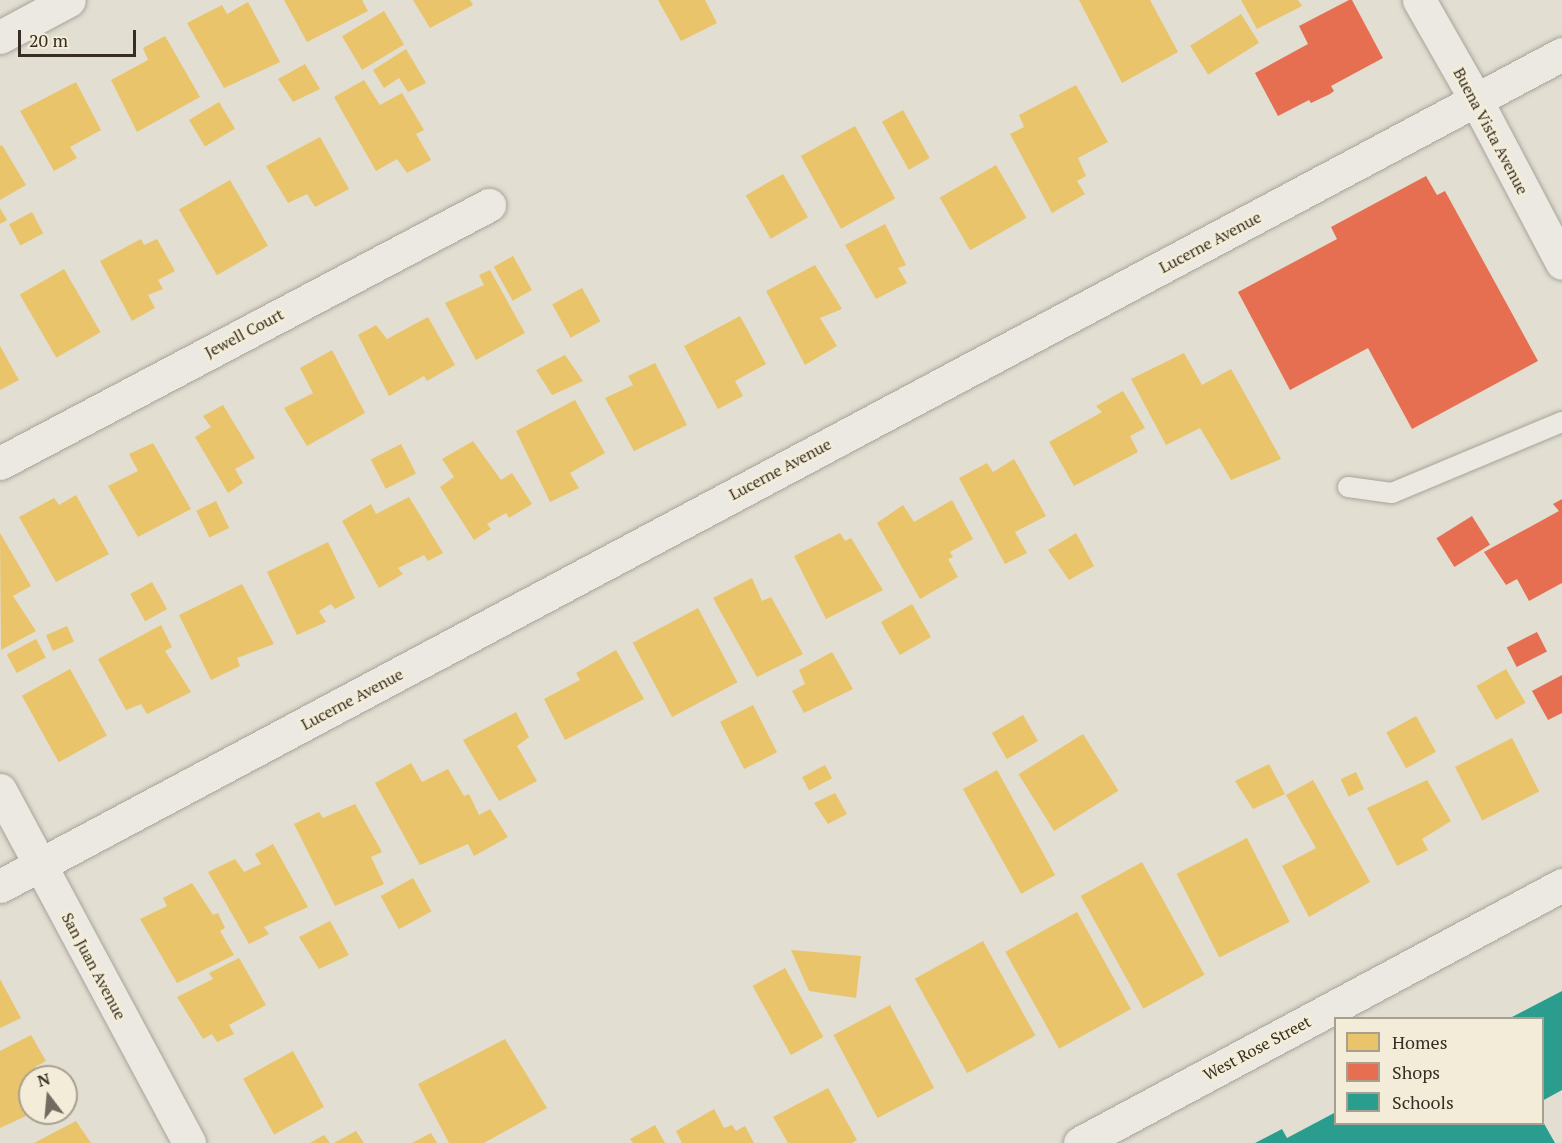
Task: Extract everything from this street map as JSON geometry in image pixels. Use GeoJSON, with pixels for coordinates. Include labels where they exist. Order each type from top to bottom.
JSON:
{"type":"FeatureCollection","features":[{"type":"Feature","properties":{"kind":"street"},"geometry":{"type":"LineString","coordinates":[[0,37],[69,0]]}},
{"type":"Feature","properties":{"kind":"street","name":"Buena Vista Avenue"},"geometry":{"type":"LineString","coordinates":[[1419,0],[1476,100],[1562,263]]}},
{"type":"Feature","properties":{"kind":"street","name":"Lucerne Avenue"},"geometry":{"type":"LineString","coordinates":[[0,886],[1562,54]]}},
{"type":"Feature","properties":{"kind":"street","name":"Jewell Court"},"geometry":{"type":"LineString","coordinates":[[0,463],[489,205]]}},
{"type":"Feature","properties":{"kind":"street","name":"San Juan Avenue"},"geometry":{"type":"LineString","coordinates":[[0,790],[189,1143]]}},
{"type":"Feature","properties":{"kind":"street","name":"West Rose Street"},"geometry":{"type":"LineString","coordinates":[[1080,1143],[1562,885]]}},
{"type":"Feature","properties":{"kind":"lane"},"geometry":{"type":"LineString","coordinates":[[1348,487],[1392,493],[1562,422]]}},
{"type":"Feature","properties":{"kind":"building: Homes"},"geometry":{"type":"Polygon","coordinates":[[[284,0],[362,0],[368,11],[307,42],[284,0]]]}},
{"type":"Feature","properties":{"kind":"building: Homes"},"geometry":{"type":"Polygon","coordinates":[[[413,0],[470,0],[473,5],[430,28],[413,0]]]}},
{"type":"Feature","properties":{"kind":"building: Homes"},"geometry":{"type":"Polygon","coordinates":[[[658,0],[705,0],[717,23],[681,41],[658,0]]]}},
{"type":"Feature","properties":{"kind":"building: Homes"},"geometry":{"type":"Polygon","coordinates":[[[1079,0],[1150,0],[1178,52],[1122,83],[1079,0]]]}},
{"type":"Feature","properties":{"kind":"building: Homes"},"geometry":{"type":"Polygon","coordinates":[[[1241,0],[1298,0],[1302,6],[1257,29],[1241,0]]]}},
{"type":"Feature","properties":{"kind":"building: Homes"},"geometry":{"type":"Polygon","coordinates":[[[248,2],[280,62],[224,88],[187,23],[222,5],[227,14],[248,2]]]}},
{"type":"Feature","properties":{"kind":"building: Homes"},"geometry":{"type":"Polygon","coordinates":[[[384,11],[404,44],[362,70],[342,36],[384,11]]]}},
{"type":"Feature","properties":{"kind":"building: Homes"},"geometry":{"type":"Polygon","coordinates":[[[1241,14],[1259,43],[1208,75],[1190,46],[1241,14]]]}},
{"type":"Feature","properties":{"kind":"building: Homes"},"geometry":{"type":"Polygon","coordinates":[[[165,36],[200,97],[137,132],[111,80],[148,60],[143,48],[165,36]]]}},
{"type":"Feature","properties":{"kind":"building: Homes"},"geometry":{"type":"Polygon","coordinates":[[[406,49],[426,83],[408,92],[399,78],[384,88],[373,70],[406,49]]]}},
{"type":"Feature","properties":{"kind":"building: Homes"},"geometry":{"type":"Polygon","coordinates":[[[305,64],[320,89],[293,102],[278,79],[305,64]]]}},
{"type":"Feature","properties":{"kind":"building: Homes"},"geometry":{"type":"Polygon","coordinates":[[[364,80],[380,105],[402,93],[424,130],[416,134],[431,160],[407,173],[397,159],[376,171],[334,97],[364,80]]]}},
{"type":"Feature","properties":{"kind":"building: Homes"},"geometry":{"type":"Polygon","coordinates":[[[76,82],[101,130],[70,147],[77,158],[54,171],[20,111],[76,82]]]}},
{"type":"Feature","properties":{"kind":"building: Homes"},"geometry":{"type":"Polygon","coordinates":[[[1076,85],[1108,142],[1078,158],[1086,176],[1077,181],[1085,194],[1052,213],[1010,134],[1024,127],[1019,115],[1076,85]]]}},
{"type":"Feature","properties":{"kind":"building: Homes"},"geometry":{"type":"Polygon","coordinates":[[[219,102],[235,129],[205,147],[189,120],[219,102]]]}},
{"type":"Feature","properties":{"kind":"building: Homes"},"geometry":{"type":"Polygon","coordinates":[[[903,110],[930,158],[909,170],[882,122],[903,110]]]}},
{"type":"Feature","properties":{"kind":"building: Homes"},"geometry":{"type":"Polygon","coordinates":[[[855,126],[895,199],[841,229],[801,156],[855,126]]]}},
{"type":"Feature","properties":{"kind":"building: Homes"},"geometry":{"type":"Polygon","coordinates":[[[320,137],[349,189],[315,207],[307,194],[288,203],[266,166],[320,137]]]}},
{"type":"Feature","properties":{"kind":"building: Homes"},"geometry":{"type":"Polygon","coordinates":[[[2,145],[26,185],[0,200],[0,146],[2,145]]]}},
{"type":"Feature","properties":{"kind":"building: Homes"},"geometry":{"type":"Polygon","coordinates":[[[996,165],[1026,218],[970,250],[940,198],[996,165]]]}},
{"type":"Feature","properties":{"kind":"building: Homes"},"geometry":{"type":"Polygon","coordinates":[[[783,174],[808,217],[771,239],[746,196],[783,174]]]}},
{"type":"Feature","properties":{"kind":"building: Homes"},"geometry":{"type":"Polygon","coordinates":[[[230,180],[268,246],[217,275],[179,210],[230,180]]]}},
{"type":"Feature","properties":{"kind":"building: Homes"},"geometry":{"type":"Polygon","coordinates":[[[0,208],[7,220],[0,224],[0,208]]]}},
{"type":"Feature","properties":{"kind":"building: Homes"},"geometry":{"type":"Polygon","coordinates":[[[32,212],[43,233],[20,245],[9,224],[32,212]]]}},
{"type":"Feature","properties":{"kind":"building: Homes"},"geometry":{"type":"Polygon","coordinates":[[[885,224],[906,265],[898,268],[907,283],[876,299],[845,245],[885,224]]]}},
{"type":"Feature","properties":{"kind":"building: Homes"},"geometry":{"type":"Polygon","coordinates":[[[141,239],[144,245],[157,239],[175,271],[158,280],[163,289],[148,295],[155,308],[132,321],[100,261],[141,239]]]}},
{"type":"Feature","properties":{"kind":"building: Homes"},"geometry":{"type":"Polygon","coordinates":[[[513,256],[532,290],[513,301],[494,267],[513,256]]]}},
{"type":"Feature","properties":{"kind":"building: Homes"},"geometry":{"type":"Polygon","coordinates":[[[815,265],[842,309],[820,318],[837,346],[805,365],[766,291],[815,265]]]}},
{"type":"Feature","properties":{"kind":"building: Homes"},"geometry":{"type":"Polygon","coordinates":[[[64,269],[100,332],[56,358],[20,294],[64,269]]]}},
{"type":"Feature","properties":{"kind":"building: Homes"},"geometry":{"type":"Polygon","coordinates":[[[490,270],[525,333],[476,360],[445,303],[484,285],[479,275],[490,270]]]}},
{"type":"Feature","properties":{"kind":"building: Homes"},"geometry":{"type":"Polygon","coordinates":[[[582,288],[600,321],[571,338],[552,304],[582,288]]]}},
{"type":"Feature","properties":{"kind":"building: Homes"},"geometry":{"type":"Polygon","coordinates":[[[740,316],[766,364],[735,381],[743,396],[718,409],[684,346],[740,316]]]}},
{"type":"Feature","properties":{"kind":"building: Homes"},"geometry":{"type":"Polygon","coordinates":[[[428,317],[455,365],[427,381],[424,376],[389,396],[358,335],[376,325],[387,339],[428,317]]]}},
{"type":"Feature","properties":{"kind":"building: Homes"},"geometry":{"type":"Polygon","coordinates":[[[0,346],[19,380],[0,390],[0,346]]]}},
{"type":"Feature","properties":{"kind":"building: Homes"},"geometry":{"type":"Polygon","coordinates":[[[332,350],[365,413],[307,446],[284,408],[313,393],[300,368],[332,350]]]}},
{"type":"Feature","properties":{"kind":"building: Homes"},"geometry":{"type":"Polygon","coordinates":[[[1184,353],[1202,385],[1231,369],[1281,459],[1231,480],[1200,428],[1166,445],[1131,379],[1184,353]]]}},
{"type":"Feature","properties":{"kind":"building: Homes"},"geometry":{"type":"Polygon","coordinates":[[[565,355],[583,381],[552,395],[536,370],[565,355]]]}},
{"type":"Feature","properties":{"kind":"building: Homes"},"geometry":{"type":"Polygon","coordinates":[[[655,363],[687,425],[634,451],[605,398],[633,385],[628,376],[655,363]]]}},
{"type":"Feature","properties":{"kind":"building: Homes"},"geometry":{"type":"Polygon","coordinates":[[[1123,391],[1145,428],[1130,436],[1138,452],[1074,486],[1049,442],[1102,412],[1096,406],[1123,391]]]}},
{"type":"Feature","properties":{"kind":"building: Homes"},"geometry":{"type":"Polygon","coordinates":[[[575,400],[605,453],[570,473],[579,488],[550,502],[516,431],[575,400]]]}},
{"type":"Feature","properties":{"kind":"building: Homes"},"geometry":{"type":"Polygon","coordinates":[[[223,405],[255,458],[235,469],[243,483],[228,493],[195,437],[211,427],[203,416],[223,405]]]}},
{"type":"Feature","properties":{"kind":"building: Homes"},"geometry":{"type":"Polygon","coordinates":[[[473,441],[501,480],[512,473],[532,504],[509,518],[506,513],[487,524],[491,529],[474,540],[440,487],[454,477],[442,459],[473,441]]]}},
{"type":"Feature","properties":{"kind":"building: Homes"},"geometry":{"type":"Polygon","coordinates":[[[153,443],[191,509],[138,537],[108,486],[138,471],[129,454],[153,443]]]}},
{"type":"Feature","properties":{"kind":"building: Homes"},"geometry":{"type":"Polygon","coordinates":[[[401,444],[416,473],[386,489],[371,459],[401,444]]]}},
{"type":"Feature","properties":{"kind":"building: Homes"},"geometry":{"type":"Polygon","coordinates":[[[1014,459],[1046,516],[1015,532],[1027,553],[1005,564],[959,478],[987,463],[993,472],[1014,459]]]}},
{"type":"Feature","properties":{"kind":"building: Homes"},"geometry":{"type":"Polygon","coordinates":[[[76,495],[109,554],[56,582],[19,517],[54,498],[59,505],[76,495]]]}},
{"type":"Feature","properties":{"kind":"building: Homes"},"geometry":{"type":"Polygon","coordinates":[[[409,497],[443,553],[428,561],[424,555],[398,568],[403,574],[379,588],[342,521],[371,504],[376,514],[409,497]]]}},
{"type":"Feature","properties":{"kind":"building: Homes"},"geometry":{"type":"Polygon","coordinates":[[[952,500],[973,539],[950,552],[953,557],[948,559],[958,577],[920,599],[877,523],[903,505],[914,522],[952,500]]]}},
{"type":"Feature","properties":{"kind":"building: Homes"},"geometry":{"type":"Polygon","coordinates":[[[216,501],[229,528],[209,538],[196,511],[216,501]]]}},
{"type":"Feature","properties":{"kind":"building: Homes"},"geometry":{"type":"Polygon","coordinates":[[[0,533],[31,586],[13,596],[36,631],[1,650],[0,533]]]}},
{"type":"Feature","properties":{"kind":"building: Homes"},"geometry":{"type":"Polygon","coordinates":[[[840,533],[845,541],[851,538],[883,590],[826,619],[794,556],[840,533]]]}},
{"type":"Feature","properties":{"kind":"building: Homes"},"geometry":{"type":"Polygon","coordinates":[[[1076,533],[1094,566],[1069,580],[1048,550],[1076,533]]]}},
{"type":"Feature","properties":{"kind":"building: Homes"},"geometry":{"type":"Polygon","coordinates":[[[328,542],[355,598],[335,609],[331,604],[319,611],[326,622],[297,635],[267,572],[328,542]]]}},
{"type":"Feature","properties":{"kind":"building: Homes"},"geometry":{"type":"Polygon","coordinates":[[[752,578],[762,601],[771,597],[803,654],[757,677],[713,598],[752,578]]]}},
{"type":"Feature","properties":{"kind":"building: Homes"},"geometry":{"type":"Polygon","coordinates":[[[152,582],[167,609],[145,621],[130,594],[152,582]]]}},
{"type":"Feature","properties":{"kind":"building: Homes"},"geometry":{"type":"Polygon","coordinates":[[[242,584],[274,644],[237,658],[240,666],[211,680],[179,615],[242,584]]]}},
{"type":"Feature","properties":{"kind":"building: Homes"},"geometry":{"type":"Polygon","coordinates":[[[912,604],[931,637],[900,655],[881,622],[912,604]]]}},
{"type":"Feature","properties":{"kind":"building: Homes"},"geometry":{"type":"Polygon","coordinates":[[[698,608],[737,682],[672,717],[633,643],[698,608]]]}},
{"type":"Feature","properties":{"kind":"building: Homes"},"geometry":{"type":"Polygon","coordinates":[[[161,625],[172,647],[165,651],[191,692],[147,714],[141,704],[126,710],[98,659],[161,625]]]}},
{"type":"Feature","properties":{"kind":"building: Homes"},"geometry":{"type":"Polygon","coordinates":[[[67,626],[74,642],[53,651],[46,635],[67,626]]]}},
{"type":"Feature","properties":{"kind":"building: Homes"},"geometry":{"type":"Polygon","coordinates":[[[36,639],[46,658],[17,673],[7,654],[36,639]]]}},
{"type":"Feature","properties":{"kind":"building: Homes"},"geometry":{"type":"Polygon","coordinates":[[[616,650],[644,699],[565,740],[544,699],[580,680],[576,673],[616,650]]]}},
{"type":"Feature","properties":{"kind":"building: Homes"},"geometry":{"type":"Polygon","coordinates":[[[832,652],[853,689],[804,713],[792,691],[805,684],[799,670],[832,652]]]}},
{"type":"Feature","properties":{"kind":"building: Homes"},"geometry":{"type":"Polygon","coordinates":[[[70,669],[107,735],[59,762],[22,696],[70,669]]]}},
{"type":"Feature","properties":{"kind":"building: Homes"},"geometry":{"type":"Polygon","coordinates":[[[1506,669],[1526,703],[1496,720],[1477,686],[1506,669]]]}},
{"type":"Feature","properties":{"kind":"building: Homes"},"geometry":{"type":"Polygon","coordinates":[[[753,705],[777,752],[744,769],[720,722],[753,705]]]}},
{"type":"Feature","properties":{"kind":"building: Homes"},"geometry":{"type":"Polygon","coordinates":[[[516,712],[529,737],[517,746],[537,781],[499,801],[463,740],[516,712]]]}},
{"type":"Feature","properties":{"kind":"building: Homes"},"geometry":{"type":"Polygon","coordinates":[[[1023,715],[1038,741],[1007,759],[992,733],[1023,715]]]}},
{"type":"Feature","properties":{"kind":"building: Homes"},"geometry":{"type":"Polygon","coordinates":[[[1416,716],[1436,752],[1406,768],[1386,732],[1416,716]]]}},
{"type":"Feature","properties":{"kind":"building: Homes"},"geometry":{"type":"Polygon","coordinates":[[[1083,734],[1119,791],[1054,831],[1019,774],[1083,734]]]}},
{"type":"Feature","properties":{"kind":"building: Homes"},"geometry":{"type":"Polygon","coordinates":[[[1512,738],[1539,791],[1482,821],[1455,767],[1512,738]]]}},
{"type":"Feature","properties":{"kind":"building: Homes"},"geometry":{"type":"Polygon","coordinates":[[[411,763],[422,782],[448,769],[464,796],[469,794],[479,815],[490,809],[508,837],[474,856],[468,844],[420,865],[375,783],[411,763]]]}},
{"type":"Feature","properties":{"kind":"building: Homes"},"geometry":{"type":"Polygon","coordinates":[[[1269,764],[1285,794],[1253,809],[1235,781],[1269,764]]]}},
{"type":"Feature","properties":{"kind":"building: Homes"},"geometry":{"type":"Polygon","coordinates":[[[825,765],[832,778],[809,790],[802,777],[825,765]]]}},
{"type":"Feature","properties":{"kind":"building: Homes"},"geometry":{"type":"Polygon","coordinates":[[[997,770],[1055,875],[1021,894],[963,789],[997,770]]]}},
{"type":"Feature","properties":{"kind":"building: Homes"},"geometry":{"type":"Polygon","coordinates":[[[1356,772],[1364,789],[1349,796],[1341,779],[1356,772]]]}},
{"type":"Feature","properties":{"kind":"building: Homes"},"geometry":{"type":"Polygon","coordinates":[[[1313,780],[1370,882],[1309,917],[1282,866],[1316,848],[1286,795],[1313,780]]]}},
{"type":"Feature","properties":{"kind":"building: Homes"},"geometry":{"type":"Polygon","coordinates":[[[1427,780],[1451,821],[1422,839],[1428,850],[1397,866],[1367,808],[1427,780]]]}},
{"type":"Feature","properties":{"kind":"building: Homes"},"geometry":{"type":"Polygon","coordinates":[[[835,793],[847,814],[828,824],[814,803],[835,793]]]}},
{"type":"Feature","properties":{"kind":"building: Homes"},"geometry":{"type":"Polygon","coordinates":[[[355,804],[382,852],[371,857],[384,884],[335,906],[294,824],[319,812],[323,818],[355,804]]]}},
{"type":"Feature","properties":{"kind":"building: Homes"},"geometry":{"type":"Polygon","coordinates":[[[1247,838],[1290,922],[1219,958],[1177,874],[1247,838]]]}},
{"type":"Feature","properties":{"kind":"building: Homes"},"geometry":{"type":"Polygon","coordinates":[[[273,844],[308,907],[264,927],[269,934],[249,944],[208,872],[235,859],[244,872],[261,864],[255,854],[273,844]]]}},
{"type":"Feature","properties":{"kind":"building: Homes"},"geometry":{"type":"Polygon","coordinates":[[[1142,862],[1205,975],[1143,1009],[1081,896],[1142,862]]]}},
{"type":"Feature","properties":{"kind":"building: Homes"},"geometry":{"type":"Polygon","coordinates":[[[413,878],[431,911],[399,929],[381,896],[413,878]]]}},
{"type":"Feature","properties":{"kind":"building: Homes"},"geometry":{"type":"Polygon","coordinates":[[[192,883],[213,915],[218,913],[225,928],[220,931],[234,955],[177,983],[140,919],[167,906],[163,898],[192,883]]]}},
{"type":"Feature","properties":{"kind":"building: Homes"},"geometry":{"type":"Polygon","coordinates":[[[1077,912],[1131,1009],[1059,1049],[1005,952],[1077,912]]]}},
{"type":"Feature","properties":{"kind":"building: Homes"},"geometry":{"type":"Polygon","coordinates":[[[330,921],[349,955],[319,969],[299,937],[330,921]]]}},
{"type":"Feature","properties":{"kind":"building: Homes"},"geometry":{"type":"Polygon","coordinates":[[[983,941],[1035,1035],[967,1073],[915,979],[983,941]]]}},
{"type":"Feature","properties":{"kind":"building: Homes"},"geometry":{"type":"Polygon","coordinates":[[[791,950],[861,956],[856,998],[809,991],[791,950]]]}},
{"type":"Feature","properties":{"kind":"building: Homes"},"geometry":{"type":"Polygon","coordinates":[[[239,958],[266,1005],[229,1025],[234,1034],[217,1042],[212,1034],[203,1039],[177,997],[213,979],[209,973],[239,958]]]}},
{"type":"Feature","properties":{"kind":"building: Homes"},"geometry":{"type":"Polygon","coordinates":[[[785,968],[823,1037],[791,1055],[753,986],[785,968]]]}},
{"type":"Feature","properties":{"kind":"building: Homes"},"geometry":{"type":"Polygon","coordinates":[[[0,979],[21,1018],[0,1028],[0,979]]]}},
{"type":"Feature","properties":{"kind":"building: Homes"},"geometry":{"type":"Polygon","coordinates":[[[890,1005],[934,1088],[878,1118],[833,1035],[890,1005]]]}},
{"type":"Feature","properties":{"kind":"building: Homes"},"geometry":{"type":"Polygon","coordinates":[[[31,1035],[46,1061],[39,1065],[18,1065],[18,1120],[0,1128],[0,1051],[31,1035]]]}},
{"type":"Feature","properties":{"kind":"building: Homes"},"geometry":{"type":"Polygon","coordinates":[[[505,1039],[547,1108],[484,1143],[449,1143],[418,1084],[505,1039]]]}},
{"type":"Feature","properties":{"kind":"building: Homes"},"geometry":{"type":"Polygon","coordinates":[[[293,1051],[324,1107],[274,1135],[243,1079],[293,1051]]]}},
{"type":"Feature","properties":{"kind":"building: Homes"},"geometry":{"type":"Polygon","coordinates":[[[828,1088],[857,1140],[852,1143],[788,1143],[773,1117],[828,1088]]]}},
{"type":"Feature","properties":{"kind":"building: Homes"},"geometry":{"type":"Polygon","coordinates":[[[714,1109],[724,1128],[732,1125],[736,1131],[745,1126],[754,1143],[682,1143],[676,1131],[714,1109]]]}},
{"type":"Feature","properties":{"kind":"building: Homes"},"geometry":{"type":"Polygon","coordinates":[[[78,1124],[91,1143],[34,1143],[68,1125],[78,1124]]]}},
{"type":"Feature","properties":{"kind":"building: Homes"},"geometry":{"type":"Polygon","coordinates":[[[655,1125],[665,1143],[633,1143],[630,1139],[655,1125]]]}},
{"type":"Feature","properties":{"kind":"building: Homes"},"geometry":{"type":"Polygon","coordinates":[[[356,1131],[364,1143],[334,1143],[356,1131]]]}},
{"type":"Feature","properties":{"kind":"building: Homes"},"geometry":{"type":"Polygon","coordinates":[[[431,1133],[437,1143],[412,1143],[431,1133]]]}},
{"type":"Feature","properties":{"kind":"building: Homes"},"geometry":{"type":"Polygon","coordinates":[[[324,1135],[330,1143],[310,1143],[324,1135]]]}},
{"type":"Feature","properties":{"kind":"building: Shops"},"geometry":{"type":"Polygon","coordinates":[[[1352,0],[1383,58],[1331,86],[1334,91],[1330,94],[1311,103],[1309,100],[1278,116],[1255,73],[1308,44],[1299,26],[1352,0]]]}},
{"type":"Feature","properties":{"kind":"building: Shops"},"geometry":{"type":"Polygon","coordinates":[[[1426,176],[1437,195],[1445,191],[1538,361],[1412,429],[1368,348],[1290,390],[1238,292],[1337,239],[1331,227],[1426,176]]]}},
{"type":"Feature","properties":{"kind":"building: Shops"},"geometry":{"type":"Polygon","coordinates":[[[1562,499],[1562,583],[1529,601],[1517,579],[1506,585],[1484,552],[1559,511],[1553,504],[1562,499]]]}},
{"type":"Feature","properties":{"kind":"building: Shops"},"geometry":{"type":"Polygon","coordinates":[[[1472,516],[1490,545],[1454,567],[1436,538],[1472,516]]]}},
{"type":"Feature","properties":{"kind":"building: Shops"},"geometry":{"type":"Polygon","coordinates":[[[1537,632],[1547,652],[1517,667],[1507,647],[1537,632]]]}},
{"type":"Feature","properties":{"kind":"building: Shops"},"geometry":{"type":"Polygon","coordinates":[[[1562,675],[1562,713],[1548,720],[1532,691],[1562,675]]]}},
{"type":"Feature","properties":{"kind":"building: Schools"},"geometry":{"type":"Polygon","coordinates":[[[1562,991],[1562,1090],[1544,1100],[1544,1017],[1512,1017],[1562,991]]]}},
{"type":"Feature","properties":{"kind":"building: Schools"},"geometry":{"type":"Polygon","coordinates":[[[1334,1113],[1334,1125],[1544,1124],[1555,1143],[1255,1143],[1282,1129],[1287,1138],[1334,1113]]]}}]}
